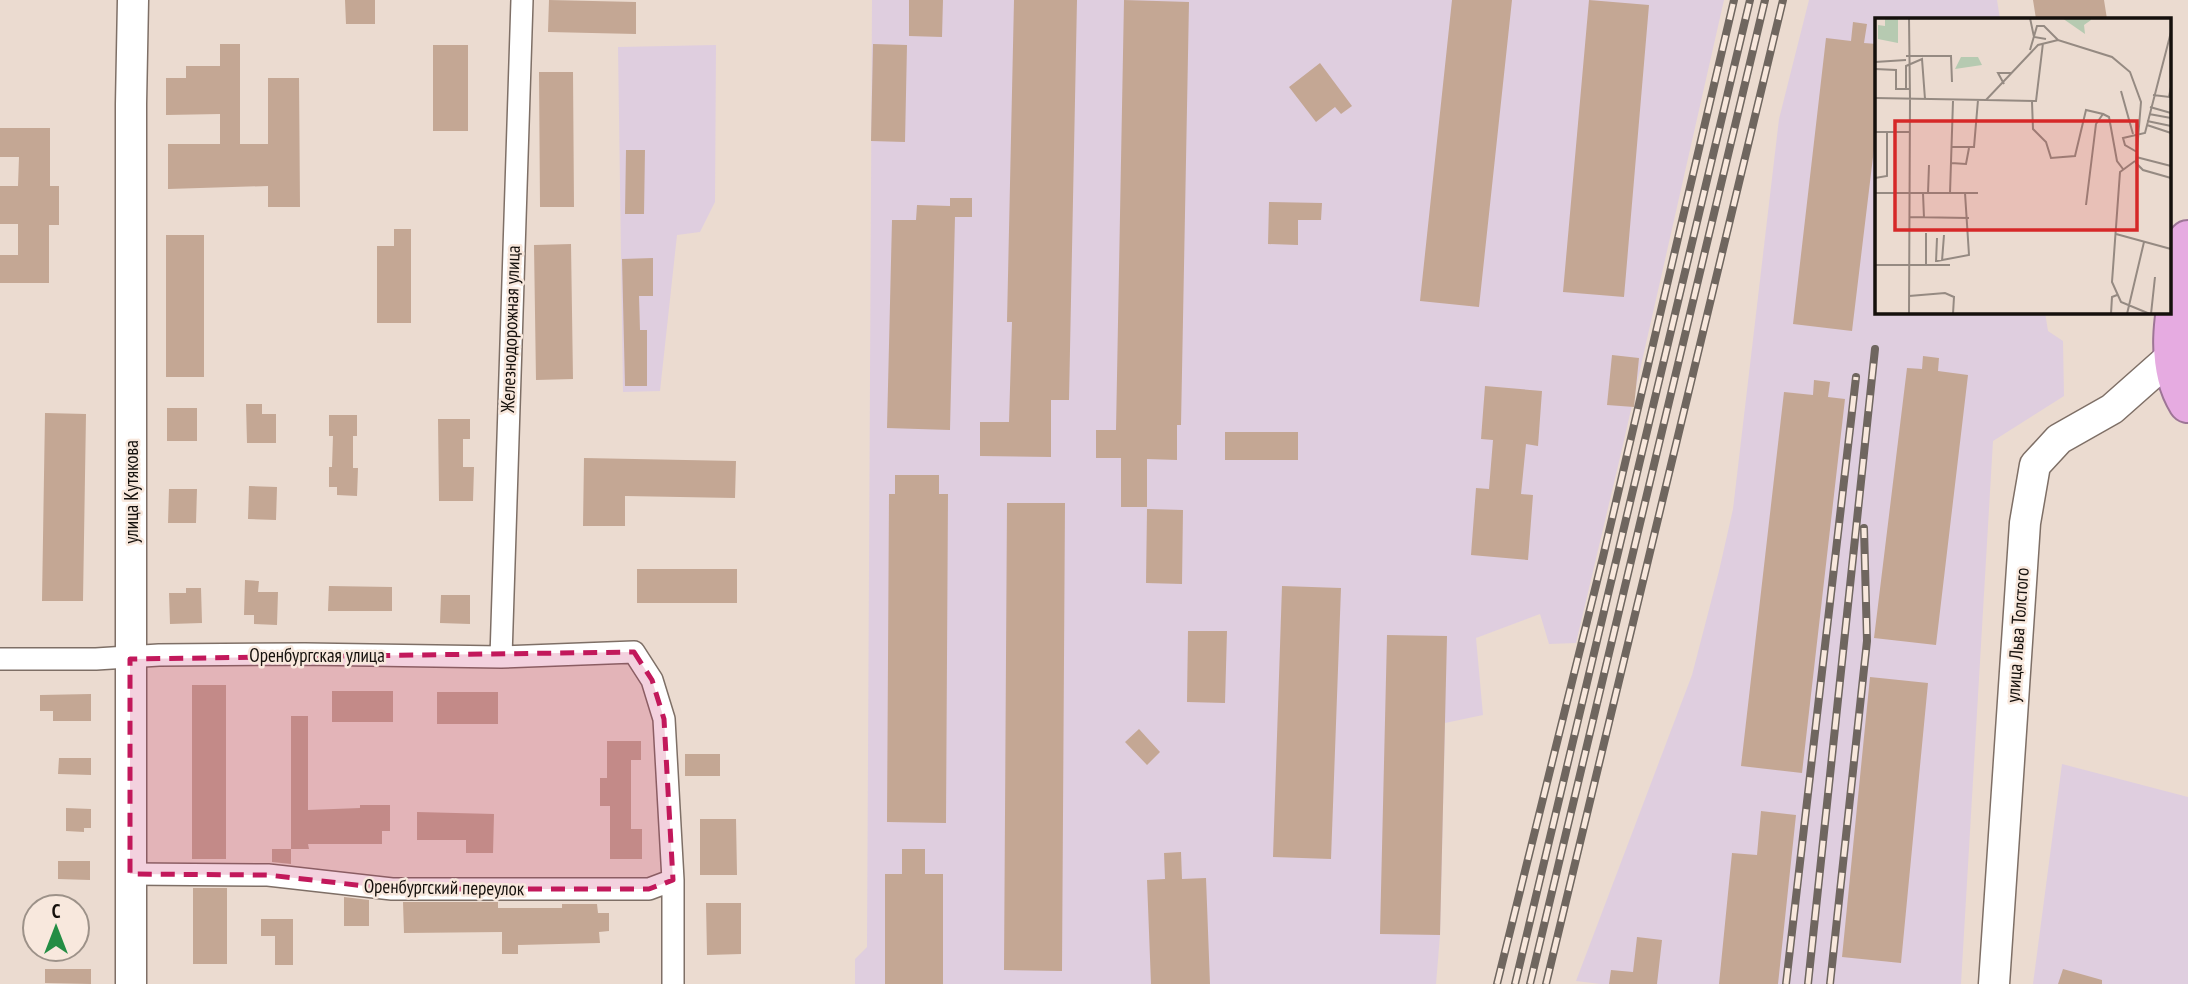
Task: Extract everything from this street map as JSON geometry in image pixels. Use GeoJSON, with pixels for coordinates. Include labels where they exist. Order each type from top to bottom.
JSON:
{"type":"FeatureCollection","features":[{"type":"Feature","properties":{"kind":"highway"},"geometry":{"type":"LineString","coordinates":[[2188,240],[2176,310],[2174,355],[2177,379],[2188,403]]}},
{"type":"Feature","properties":{"kind":"main road","name":"улица Кутякова"},"geometry":{"type":"LineString","coordinates":[[131,984],[133,0]]}},
{"type":"Feature","properties":{"kind":"main road","name":"улица Льва Толстого"},"geometry":{"type":"LineString","coordinates":[[1994,984],[2025,523],[2035,465],[2059,439],[2112,409],[2174,355]]}},
{"type":"Feature","properties":{"kind":"street","name":"Железнодорожная улица"},"geometry":{"type":"LineString","coordinates":[[501,657],[522,0]]}},
{"type":"Feature","properties":{"kind":"street","name":"Оренбургская улица"},"geometry":{"type":"LineString","coordinates":[[0,659],[130,659],[159,655],[305,654],[501,657],[634,652],[652,680],[664,719],[673,880]]}},
{"type":"Feature","properties":{"kind":"street","name":"Оренбургский переулок"},"geometry":{"type":"LineString","coordinates":[[130,874],[268,875],[392,889],[649,890],[673,880]]}},
{"type":"Feature","properties":{"kind":"street"},"geometry":{"type":"LineString","coordinates":[[673,880],[673,984]]}},
{"type":"Feature","properties":{"kind":"highlighted area"},"geometry":{"type":"Polygon","coordinates":[[[634,652],[652,680],[664,719],[673,880],[649,889],[392,889],[268,875],[130,874],[130,659],[634,652]]]}},
{"type":"Feature","properties":{"kind":"shaded area"},"geometry":{"type":"Polygon","coordinates":[[[872,0],[1724,0],[1576,643],[1549,644],[1540,614],[1476,638],[1483,715],[1445,723],[1440,935],[1436,984],[855,984],[855,959],[867,947],[872,0]]]}},
{"type":"Feature","properties":{"kind":"shaded area"},"geometry":{"type":"Polygon","coordinates":[[[1809,0],[1997,0],[2000,18],[1875,18],[1875,313],[2045,313],[2048,331],[2063,341],[2064,396],[1993,441],[1961,984],[1601,984],[1576,981],[1692,675],[1719,571],[1733,509],[1779,119],[1809,0]]]}},
{"type":"Feature","properties":{"kind":"shaded area"},"geometry":{"type":"Polygon","coordinates":[[[716,45],[715,202],[700,232],[677,235],[660,391],[623,392],[618,47],[716,45]]]}},
{"type":"Feature","properties":{"kind":"shaded area"},"geometry":{"type":"Polygon","coordinates":[[[2062,764],[2188,797],[2188,984],[2033,984],[2062,764]]]}},
{"type":"Feature","properties":{"kind":"building"},"geometry":{"type":"Polygon","coordinates":[[[345,0],[375,0],[375,24],[346,24],[345,0]]]}},
{"type":"Feature","properties":{"kind":"building"},"geometry":{"type":"Polygon","coordinates":[[[549,0],[636,2],[636,34],[548,32],[549,0]]]}},
{"type":"Feature","properties":{"kind":"building"},"geometry":{"type":"Polygon","coordinates":[[[909,0],[943,0],[942,37],[909,36],[909,0]]]}},
{"type":"Feature","properties":{"kind":"building"},"geometry":{"type":"Polygon","coordinates":[[[1014,0],[1077,0],[1069,400],[1051,400],[1051,457],[980,456],[980,422],[1009,422],[1012,322],[1007,322],[1014,0]]]}},
{"type":"Feature","properties":{"kind":"building"},"geometry":{"type":"Polygon","coordinates":[[[1124,0],[1189,2],[1181,425],[1177,425],[1177,460],[1147,459],[1147,507],[1121,507],[1121,458],[1096,458],[1096,430],[1116,430],[1124,0]]]}},
{"type":"Feature","properties":{"kind":"building"},"geometry":{"type":"Polygon","coordinates":[[[1452,0],[1512,0],[1479,307],[1420,301],[1452,0]]]}},
{"type":"Feature","properties":{"kind":"building"},"geometry":{"type":"Polygon","coordinates":[[[1589,0],[1649,5],[1624,297],[1563,292],[1589,0]]]}},
{"type":"Feature","properties":{"kind":"building"},"geometry":{"type":"Polygon","coordinates":[[[2033,0],[2104,0],[2107,18],[2036,18],[2033,0]]]}},
{"type":"Feature","properties":{"kind":"building"},"geometry":{"type":"Polygon","coordinates":[[[1853,22],[1867,24],[1864,43],[1875,44],[1875,141],[1852,331],[1793,324],[1826,38],[1851,41],[1853,22]]]}},
{"type":"Feature","properties":{"kind":"building"},"geometry":{"type":"Polygon","coordinates":[[[220,44],[240,44],[240,144],[268,144],[268,78],[299,78],[300,207],[268,207],[268,186],[168,189],[168,144],[220,144],[220,114],[166,115],[166,78],[186,78],[186,66],[220,66],[220,44]]]}},
{"type":"Feature","properties":{"kind":"building"},"geometry":{"type":"Polygon","coordinates":[[[873,44],[907,45],[905,142],[871,141],[873,44]]]}},
{"type":"Feature","properties":{"kind":"building"},"geometry":{"type":"Polygon","coordinates":[[[433,45],[468,45],[468,131],[433,131],[433,45]]]}},
{"type":"Feature","properties":{"kind":"building"},"geometry":{"type":"Polygon","coordinates":[[[1320,63],[1352,106],[1341,114],[1335,107],[1316,122],[1289,87],[1320,63]]]}},
{"type":"Feature","properties":{"kind":"building"},"geometry":{"type":"Polygon","coordinates":[[[539,72],[573,72],[574,207],[540,207],[539,72]]]}},
{"type":"Feature","properties":{"kind":"building"},"geometry":{"type":"Polygon","coordinates":[[[0,128],[50,128],[50,186],[59,186],[59,225],[49,225],[49,283],[0,283],[0,255],[18,255],[18,224],[0,224],[0,186],[18,186],[19,157],[0,157],[0,128]]]}},
{"type":"Feature","properties":{"kind":"building"},"geometry":{"type":"Polygon","coordinates":[[[626,150],[645,150],[644,214],[625,214],[626,150]]]}},
{"type":"Feature","properties":{"kind":"building"},"geometry":{"type":"Polygon","coordinates":[[[950,198],[972,198],[972,217],[955,217],[950,430],[887,428],[892,220],[916,220],[917,205],[950,206],[950,198]]]}},
{"type":"Feature","properties":{"kind":"building"},"geometry":{"type":"Polygon","coordinates":[[[1269,202],[1322,203],[1321,220],[1298,220],[1298,245],[1268,244],[1269,202]]]}},
{"type":"Feature","properties":{"kind":"building"},"geometry":{"type":"Polygon","coordinates":[[[394,229],[411,229],[411,323],[377,323],[377,246],[394,246],[394,229]]]}},
{"type":"Feature","properties":{"kind":"building"},"geometry":{"type":"Polygon","coordinates":[[[166,235],[204,235],[204,377],[166,377],[166,235]]]}},
{"type":"Feature","properties":{"kind":"building"},"geometry":{"type":"Polygon","coordinates":[[[571,244],[573,379],[536,380],[534,245],[571,244]]]}},
{"type":"Feature","properties":{"kind":"building"},"geometry":{"type":"Polygon","coordinates":[[[653,258],[653,296],[639,296],[640,330],[647,330],[647,386],[625,386],[622,259],[653,258]]]}},
{"type":"Feature","properties":{"kind":"building"},"geometry":{"type":"Polygon","coordinates":[[[1612,355],[1639,358],[1634,407],[1607,405],[1612,355]]]}},
{"type":"Feature","properties":{"kind":"building"},"geometry":{"type":"Polygon","coordinates":[[[1923,356],[1939,358],[1938,371],[1968,375],[1936,645],[1874,638],[1907,368],[1922,369],[1923,356]]]}},
{"type":"Feature","properties":{"kind":"building"},"geometry":{"type":"Polygon","coordinates":[[[1814,380],[1830,382],[1828,397],[1845,399],[1802,773],[1741,766],[1784,392],[1813,395],[1814,380]]]}},
{"type":"Feature","properties":{"kind":"building"},"geometry":{"type":"Polygon","coordinates":[[[1485,386],[1542,391],[1538,446],[1526,444],[1521,494],[1533,495],[1528,560],[1471,555],[1476,488],[1489,489],[1493,440],[1481,439],[1485,386]]]}},
{"type":"Feature","properties":{"kind":"building"},"geometry":{"type":"Polygon","coordinates":[[[246,404],[262,404],[262,414],[276,414],[276,443],[247,443],[246,404]]]}},
{"type":"Feature","properties":{"kind":"building"},"geometry":{"type":"Polygon","coordinates":[[[167,408],[197,408],[197,441],[167,441],[167,408]]]}},
{"type":"Feature","properties":{"kind":"building"},"geometry":{"type":"Polygon","coordinates":[[[45,413],[86,414],[83,601],[42,601],[45,413]]]}},
{"type":"Feature","properties":{"kind":"building"},"geometry":{"type":"Polygon","coordinates":[[[329,415],[357,415],[357,436],[353,436],[353,468],[358,468],[357,496],[337,495],[337,487],[329,487],[333,436],[329,436],[329,415]]]}},
{"type":"Feature","properties":{"kind":"building"},"geometry":{"type":"Polygon","coordinates":[[[438,419],[470,419],[470,439],[463,439],[463,467],[474,467],[473,501],[439,501],[438,419]]]}},
{"type":"Feature","properties":{"kind":"building"},"geometry":{"type":"Polygon","coordinates":[[[1225,432],[1298,432],[1298,460],[1225,460],[1225,432]]]}},
{"type":"Feature","properties":{"kind":"building"},"geometry":{"type":"Polygon","coordinates":[[[584,458],[736,461],[735,498],[625,496],[625,526],[583,526],[584,458]]]}},
{"type":"Feature","properties":{"kind":"building"},"geometry":{"type":"Polygon","coordinates":[[[895,475],[939,475],[939,494],[948,494],[946,823],[887,822],[889,494],[895,494],[895,475]]]}},
{"type":"Feature","properties":{"kind":"building"},"geometry":{"type":"Polygon","coordinates":[[[249,486],[277,487],[276,520],[248,519],[249,486]]]}},
{"type":"Feature","properties":{"kind":"building"},"geometry":{"type":"Polygon","coordinates":[[[169,489],[197,489],[196,523],[168,523],[169,489]]]}},
{"type":"Feature","properties":{"kind":"building"},"geometry":{"type":"Polygon","coordinates":[[[1007,503],[1065,503],[1062,971],[1004,970],[1007,503]]]}},
{"type":"Feature","properties":{"kind":"building"},"geometry":{"type":"Polygon","coordinates":[[[1147,509],[1183,510],[1182,584],[1146,583],[1147,509]]]}},
{"type":"Feature","properties":{"kind":"building"},"geometry":{"type":"Polygon","coordinates":[[[637,569],[737,569],[737,603],[637,603],[637,569]]]}},
{"type":"Feature","properties":{"kind":"building"},"geometry":{"type":"Polygon","coordinates":[[[245,580],[259,581],[258,592],[278,592],[277,625],[254,624],[254,615],[244,615],[245,580]]]}},
{"type":"Feature","properties":{"kind":"building"},"geometry":{"type":"Polygon","coordinates":[[[329,586],[392,587],[392,611],[328,611],[329,586]]]}},
{"type":"Feature","properties":{"kind":"building"},"geometry":{"type":"Polygon","coordinates":[[[1282,586],[1341,588],[1331,859],[1273,857],[1282,586]]]}},
{"type":"Feature","properties":{"kind":"building"},"geometry":{"type":"Polygon","coordinates":[[[186,588],[201,588],[202,623],[170,624],[169,593],[186,593],[186,588]]]}},
{"type":"Feature","properties":{"kind":"building"},"geometry":{"type":"Polygon","coordinates":[[[441,595],[470,595],[470,624],[440,623],[441,595]]]}},
{"type":"Feature","properties":{"kind":"building"},"geometry":{"type":"Polygon","coordinates":[[[1188,631],[1227,631],[1225,703],[1187,702],[1188,631]]]}},
{"type":"Feature","properties":{"kind":"building"},"geometry":{"type":"Polygon","coordinates":[[[1387,635],[1447,636],[1440,935],[1380,934],[1387,635]]]}},
{"type":"Feature","properties":{"kind":"building"},"geometry":{"type":"Polygon","coordinates":[[[1870,677],[1928,683],[1901,963],[1842,957],[1870,677]]]}},
{"type":"Feature","properties":{"kind":"building"},"geometry":{"type":"Polygon","coordinates":[[[192,685],[226,685],[226,859],[192,859],[192,685]]]}},
{"type":"Feature","properties":{"kind":"building"},"geometry":{"type":"Polygon","coordinates":[[[332,691],[393,691],[393,722],[332,722],[332,691]]]}},
{"type":"Feature","properties":{"kind":"building"},"geometry":{"type":"Polygon","coordinates":[[[437,692],[498,692],[498,724],[437,724],[437,692]]]}},
{"type":"Feature","properties":{"kind":"building"},"geometry":{"type":"Polygon","coordinates":[[[91,694],[91,721],[53,721],[53,711],[40,711],[40,695],[91,694]]]}},
{"type":"Feature","properties":{"kind":"building"},"geometry":{"type":"Polygon","coordinates":[[[291,716],[308,716],[308,810],[390,805],[390,831],[382,831],[382,844],[308,844],[309,849],[291,849],[291,716]]]}},
{"type":"Feature","properties":{"kind":"building"},"geometry":{"type":"Polygon","coordinates":[[[1139,729],[1160,752],[1147,765],[1125,742],[1139,729]]]}},
{"type":"Feature","properties":{"kind":"building"},"geometry":{"type":"Polygon","coordinates":[[[607,741],[641,741],[641,760],[631,760],[631,829],[642,829],[642,859],[610,859],[610,806],[600,806],[600,778],[607,778],[607,741]]]}},
{"type":"Feature","properties":{"kind":"building"},"geometry":{"type":"Polygon","coordinates":[[[685,754],[720,754],[720,776],[685,776],[685,754]]]}},
{"type":"Feature","properties":{"kind":"building"},"geometry":{"type":"Polygon","coordinates":[[[59,758],[91,758],[91,775],[58,774],[59,758]]]}},
{"type":"Feature","properties":{"kind":"building"},"geometry":{"type":"Polygon","coordinates":[[[66,808],[91,809],[91,828],[84,828],[84,832],[66,831],[66,808]]]}},
{"type":"Feature","properties":{"kind":"building"},"geometry":{"type":"Polygon","coordinates":[[[1761,811],[1796,815],[1778,984],[1719,984],[1732,853],[1757,855],[1761,811]]]}},
{"type":"Feature","properties":{"kind":"building"},"geometry":{"type":"Polygon","coordinates":[[[417,812],[494,814],[493,853],[466,853],[466,840],[417,840],[417,812]]]}},
{"type":"Feature","properties":{"kind":"building"},"geometry":{"type":"Polygon","coordinates":[[[700,819],[736,819],[737,875],[700,875],[700,819]]]}},
{"type":"Feature","properties":{"kind":"building"},"geometry":{"type":"Polygon","coordinates":[[[272,849],[291,849],[291,864],[272,862],[272,849]]]}},
{"type":"Feature","properties":{"kind":"building"},"geometry":{"type":"Polygon","coordinates":[[[902,849],[925,849],[925,874],[943,874],[943,984],[885,984],[885,874],[902,874],[902,849]]]}},
{"type":"Feature","properties":{"kind":"building"},"geometry":{"type":"Polygon","coordinates":[[[1181,852],[1182,879],[1206,878],[1210,984],[1151,984],[1147,880],[1165,879],[1164,853],[1181,852]]]}},
{"type":"Feature","properties":{"kind":"building"},"geometry":{"type":"Polygon","coordinates":[[[58,861],[90,861],[90,880],[58,879],[58,861]]]}},
{"type":"Feature","properties":{"kind":"building"},"geometry":{"type":"Polygon","coordinates":[[[193,888],[227,888],[227,964],[193,964],[193,888]]]}},
{"type":"Feature","properties":{"kind":"building"},"geometry":{"type":"Polygon","coordinates":[[[344,897],[369,900],[369,926],[344,926],[344,897]]]}},
{"type":"Feature","properties":{"kind":"building"},"geometry":{"type":"Polygon","coordinates":[[[403,902],[498,902],[498,908],[562,908],[562,904],[597,904],[598,913],[609,913],[609,931],[599,932],[600,943],[518,945],[518,954],[502,954],[502,932],[404,933],[403,902]]]}},
{"type":"Feature","properties":{"kind":"building"},"geometry":{"type":"Polygon","coordinates":[[[706,903],[741,903],[741,954],[707,955],[706,903]]]}},
{"type":"Feature","properties":{"kind":"building"},"geometry":{"type":"Polygon","coordinates":[[[261,919],[293,919],[293,965],[275,965],[275,936],[261,936],[261,919]]]}},
{"type":"Feature","properties":{"kind":"building"},"geometry":{"type":"Polygon","coordinates":[[[1637,937],[1662,940],[1657,984],[1609,984],[1611,970],[1633,972],[1637,937]]]}},
{"type":"Feature","properties":{"kind":"building"},"geometry":{"type":"Polygon","coordinates":[[[45,969],[91,969],[91,984],[45,983],[45,969]]]}},
{"type":"Feature","properties":{"kind":"building"},"geometry":{"type":"Polygon","coordinates":[[[2063,969],[2102,980],[2102,984],[2058,984],[2063,969]]]}},
{"type":"Feature","properties":{"kind":"railway"},"geometry":{"type":"LineString","coordinates":[[1497,984],[1603,557],[1734,0]]}},
{"type":"Feature","properties":{"kind":"railway"},"geometry":{"type":"LineString","coordinates":[[1515,984],[1750,0]]}},
{"type":"Feature","properties":{"kind":"railway"},"geometry":{"type":"LineString","coordinates":[[1530,984],[1765,0]]}},
{"type":"Feature","properties":{"kind":"railway"},"geometry":{"type":"LineString","coordinates":[[1546,984],[1783,0]]}},
{"type":"Feature","properties":{"kind":"railway"},"geometry":{"type":"LineString","coordinates":[[1808,984],[1875,349]]}},
{"type":"Feature","properties":{"kind":"railway"},"geometry":{"type":"LineString","coordinates":[[1786,984],[1856,377]]}},
{"type":"Feature","properties":{"kind":"railway"},"geometry":{"type":"LineString","coordinates":[[1830,984],[1867,641],[1864,528]]}}]}
